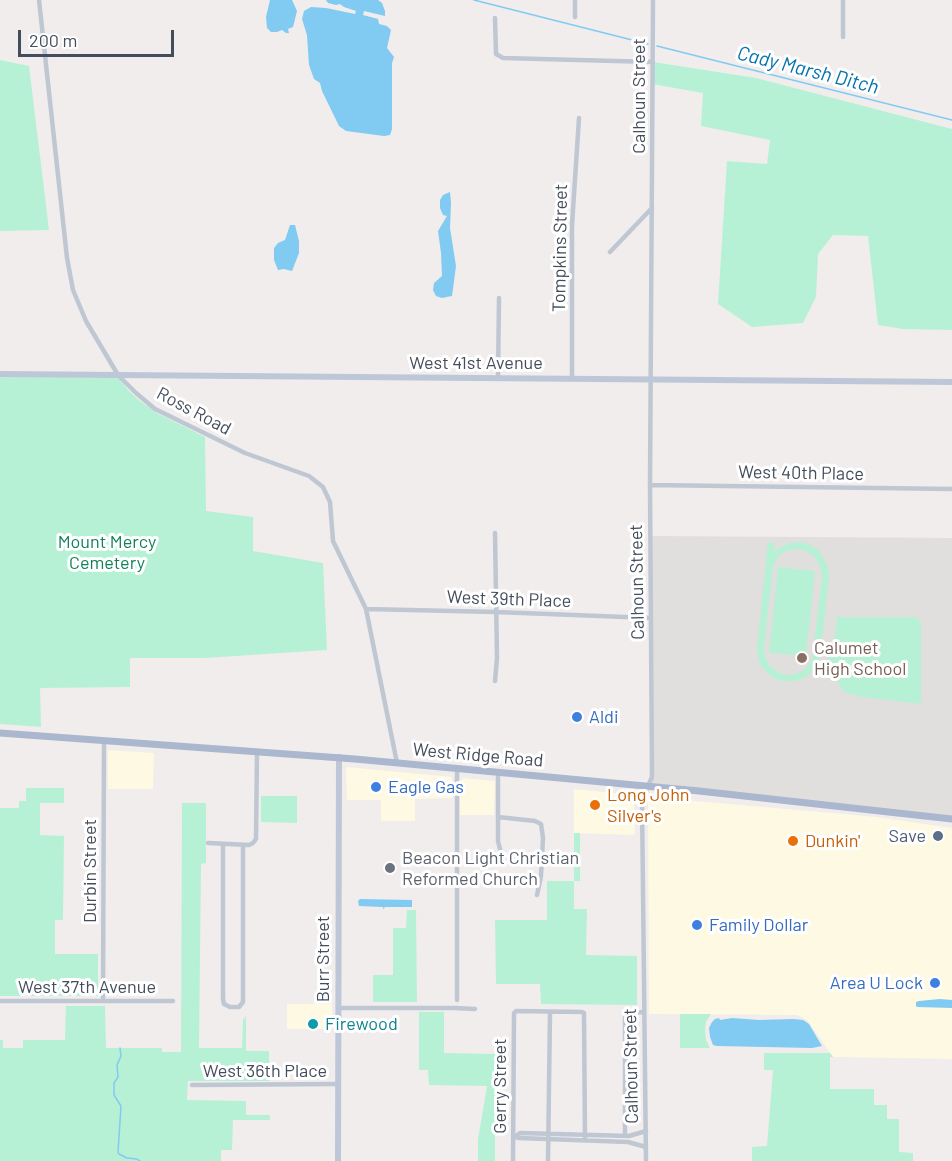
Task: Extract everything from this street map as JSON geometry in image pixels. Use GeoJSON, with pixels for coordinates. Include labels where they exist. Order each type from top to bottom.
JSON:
{"type":"FeatureCollection","features":[{"type":"Feature","properties":{"kind":"main road","name":"West Ridge Road"},"geometry":{"type":"LineString","coordinates":[[0,733],[339,757],[648,786],[952,819]]}},
{"type":"Feature","properties":{"kind":"street","name":"Ross Road"},"geometry":{"type":"LineString","coordinates":[[39,0],[67,258],[73,290],[86,321],[118,375],[155,409],[245,453],[309,476],[323,488],[330,502],[333,541],[366,609],[397,763]]}},
{"type":"Feature","properties":{"kind":"street"},"geometry":{"type":"LineString","coordinates":[[575,0],[575,17]]}},
{"type":"Feature","properties":{"kind":"street","name":"Calhoun Street"},"geometry":{"type":"LineString","coordinates":[[646,1161],[642,800],[652,777],[650,485],[653,0]]}},
{"type":"Feature","properties":{"kind":"street"},"geometry":{"type":"LineString","coordinates":[[843,0],[843,37]]}},
{"type":"Feature","properties":{"kind":"street"},"geometry":{"type":"LineString","coordinates":[[495,18],[496,54],[503,58],[653,62]]}},
{"type":"Feature","properties":{"kind":"street","name":"Tompkins Street"},"geometry":{"type":"LineString","coordinates":[[572,379],[572,225],[579,118]]}},
{"type":"Feature","properties":{"kind":"street"},"geometry":{"type":"LineString","coordinates":[[610,252],[652,208]]}},
{"type":"Feature","properties":{"kind":"street"},"geometry":{"type":"LineString","coordinates":[[498,378],[499,298]]}},
{"type":"Feature","properties":{"kind":"street","name":"West 41st Avenue"},"geometry":{"type":"LineString","coordinates":[[0,375],[952,382]]}},
{"type":"Feature","properties":{"kind":"street","name":"West 40th Place"},"geometry":{"type":"LineString","coordinates":[[650,485],[952,489]]}},
{"type":"Feature","properties":{"kind":"street"},"geometry":{"type":"LineString","coordinates":[[495,533],[497,658],[495,681]]}},
{"type":"Feature","properties":{"kind":"street","name":"West 39th Place"},"geometry":{"type":"LineString","coordinates":[[366,609],[651,618]]}},
{"type":"Feature","properties":{"kind":"street","name":"Durbin Street"},"geometry":{"type":"LineString","coordinates":[[103,1001],[104,741]]}},
{"type":"Feature","properties":{"kind":"street"},"geometry":{"type":"LineString","coordinates":[[207,843],[243,845],[253,843],[257,837],[257,751]]}},
{"type":"Feature","properties":{"kind":"street","name":"Burr Street"},"geometry":{"type":"LineString","coordinates":[[338,1161],[339,757]]}},
{"type":"Feature","properties":{"kind":"street"},"geometry":{"type":"LineString","coordinates":[[457,768],[457,1000]]}},
{"type":"Feature","properties":{"kind":"street"},"geometry":{"type":"LineString","coordinates":[[498,772],[498,843],[502,855],[542,860]]}},
{"type":"Feature","properties":{"kind":"street"},"geometry":{"type":"LineString","coordinates":[[498,817],[540,823],[543,833],[542,860],[537,895]]}},
{"type":"Feature","properties":{"kind":"street"},"geometry":{"type":"LineString","coordinates":[[223,844],[223,999],[224,1004],[230,1007],[239,1006],[243,1002],[243,845]]}},
{"type":"Feature","properties":{"kind":"street","name":"West 37th Avenue"},"geometry":{"type":"LineString","coordinates":[[0,1001],[173,1001]]}},
{"type":"Feature","properties":{"kind":"street"},"geometry":{"type":"LineString","coordinates":[[338,1008],[475,1009]]}},
{"type":"Feature","properties":{"kind":"street"},"geometry":{"type":"LineString","coordinates":[[548,1161],[550,1011],[584,1012],[585,1138]]}},
{"type":"Feature","properties":{"kind":"street","name":"Gerry Street"},"geometry":{"type":"LineString","coordinates":[[513,1161],[515,1012],[550,1011]]}},
{"type":"Feature","properties":{"kind":"street","name":"Calhoun Street"},"geometry":{"type":"LineString","coordinates":[[625,1136],[624,1020],[630,1013],[644,1012]]}},
{"type":"Feature","properties":{"kind":"street","name":"West 36th Place"},"geometry":{"type":"LineString","coordinates":[[192,1084],[338,1084]]}},
{"type":"Feature","properties":{"kind":"street"},"geometry":{"type":"LineString","coordinates":[[585,1138],[634,1135],[646,1131]]}},
{"type":"Feature","properties":{"kind":"street"},"geometry":{"type":"LineString","coordinates":[[515,1136],[519,1138],[548,1136],[585,1138],[632,1142],[646,1147]]}},
{"type":"Feature","properties":{"kind":"shaded area","name":"Calumet High School"},"geometry":{"type":"Polygon","coordinates":[[[650,536],[952,538],[952,819],[648,786],[652,777],[650,536]]]}},
{"type":"Feature","properties":{"kind":"shaded area"},"geometry":{"type":"Polygon","coordinates":[[[108,750],[154,753],[153,789],[108,789],[108,750]]]}},
{"type":"Feature","properties":{"kind":"shaded area"},"geometry":{"type":"Polygon","coordinates":[[[347,767],[452,777],[452,798],[415,799],[415,821],[381,821],[381,800],[347,800],[347,767]]]}},
{"type":"Feature","properties":{"kind":"shaded area"},"geometry":{"type":"Polygon","coordinates":[[[463,778],[495,781],[494,815],[460,815],[460,781],[463,778]]]}},
{"type":"Feature","properties":{"kind":"shaded area"},"geometry":{"type":"Polygon","coordinates":[[[574,789],[634,795],[635,835],[574,833],[574,789]]]}},
{"type":"Feature","properties":{"kind":"shaded area"},"geometry":{"type":"Polygon","coordinates":[[[650,797],[877,817],[952,828],[952,1059],[833,1057],[807,1020],[797,1015],[649,1014],[648,799],[650,797]]]}},
{"type":"Feature","properties":{"kind":"shaded area"},"geometry":{"type":"Polygon","coordinates":[[[287,1004],[332,1004],[332,1029],[287,1029],[287,1004]]]}},
{"type":"Feature","properties":{"kind":"green space"},"geometry":{"type":"Polygon","coordinates":[[[0,60],[29,66],[49,230],[0,231],[0,60]]]}},
{"type":"Feature","properties":{"kind":"green space"},"geometry":{"type":"Polygon","coordinates":[[[653,62],[756,78],[952,129],[952,330],[903,329],[878,325],[868,236],[833,235],[818,254],[816,297],[803,323],[752,327],[718,304],[727,161],[767,164],[770,140],[701,126],[703,93],[652,84],[653,62]]]}},
{"type":"Feature","properties":{"kind":"green space","name":"Mount Mercy Cemetery"},"geometry":{"type":"Polygon","coordinates":[[[0,376],[119,378],[129,391],[157,413],[205,437],[206,511],[253,517],[253,551],[323,563],[327,650],[205,658],[130,658],[130,687],[40,688],[41,727],[0,724],[0,376]]]}},
{"type":"Feature","properties":{"kind":"green space"},"geometry":{"type":"Polygon","coordinates":[[[768,542],[774,543],[774,551],[789,543],[801,542],[811,545],[820,552],[828,567],[829,578],[820,658],[813,671],[806,677],[796,681],[781,681],[772,677],[761,666],[757,647],[768,542]],[[788,550],[781,554],[773,567],[765,656],[770,666],[779,673],[787,675],[802,671],[812,660],[822,577],[820,566],[814,556],[804,550],[788,550]]]}},
{"type":"Feature","properties":{"kind":"green space"},"geometry":{"type":"Polygon","coordinates":[[[778,567],[815,571],[806,656],[769,653],[778,567]]]}},
{"type":"Feature","properties":{"kind":"green space"},"geometry":{"type":"Polygon","coordinates":[[[837,617],[916,617],[921,623],[921,704],[861,697],[844,692],[827,664],[830,645],[834,641],[837,617]]]}},
{"type":"Feature","properties":{"kind":"green space"},"geometry":{"type":"Polygon","coordinates":[[[26,788],[64,788],[64,803],[40,803],[40,835],[64,836],[63,920],[55,920],[55,954],[98,954],[98,996],[0,996],[0,808],[19,808],[19,801],[26,801],[26,788]]]}},
{"type":"Feature","properties":{"kind":"green space"},"geometry":{"type":"Polygon","coordinates":[[[261,796],[297,796],[297,823],[261,822],[261,796]]]}},
{"type":"Feature","properties":{"kind":"green space"},"geometry":{"type":"Polygon","coordinates":[[[182,803],[206,803],[206,863],[201,864],[199,1048],[242,1048],[243,1020],[246,1016],[246,1051],[269,1051],[269,1081],[188,1081],[187,1100],[246,1101],[246,1115],[270,1115],[270,1120],[233,1120],[232,1150],[221,1150],[221,1161],[0,1161],[0,1040],[3,1040],[3,1048],[23,1048],[23,1040],[65,1040],[66,1006],[105,1006],[106,1048],[162,1048],[162,1052],[181,1052],[182,803]]]}},
{"type":"Feature","properties":{"kind":"green space"},"geometry":{"type":"Polygon","coordinates":[[[574,833],[580,833],[580,881],[574,881],[574,833]]]}},
{"type":"Feature","properties":{"kind":"green space"},"geometry":{"type":"Polygon","coordinates":[[[547,881],[574,881],[574,909],[587,909],[586,955],[637,956],[637,1005],[541,1004],[540,984],[496,984],[495,920],[547,920],[547,881]]]}},
{"type":"Feature","properties":{"kind":"green space"},"geometry":{"type":"Polygon","coordinates":[[[407,910],[416,910],[417,1002],[373,1002],[373,975],[393,975],[393,928],[406,928],[407,910]]]}},
{"type":"Feature","properties":{"kind":"green space"},"geometry":{"type":"Polygon","coordinates":[[[419,1012],[444,1012],[444,1053],[495,1054],[495,1161],[478,1161],[478,1139],[487,1086],[429,1085],[428,1070],[419,1070],[419,1012]]]}},
{"type":"Feature","properties":{"kind":"green space"},"geometry":{"type":"Polygon","coordinates":[[[680,1014],[711,1014],[705,1029],[706,1040],[710,1048],[680,1048],[680,1014]]]}},
{"type":"Feature","properties":{"kind":"green space"},"geometry":{"type":"Polygon","coordinates":[[[764,1053],[830,1053],[833,1057],[830,1057],[830,1089],[874,1089],[874,1105],[887,1105],[887,1119],[899,1119],[899,1152],[913,1153],[913,1161],[752,1161],[752,1147],[767,1146],[773,1070],[764,1070],[764,1053]]]}},
{"type":"Feature","properties":{"kind":"water"},"geometry":{"type":"Polygon","coordinates":[[[270,0],[292,0],[297,11],[293,27],[288,29],[289,33],[282,30],[271,32],[267,28],[266,17],[270,0]]]}},
{"type":"Feature","properties":{"kind":"water"},"geometry":{"type":"Polygon","coordinates":[[[326,0],[378,0],[382,3],[385,16],[364,11],[363,15],[378,19],[379,24],[391,30],[387,48],[394,57],[390,135],[346,131],[339,126],[320,83],[314,79],[309,65],[307,35],[302,19],[304,11],[311,7],[355,14],[356,11],[340,4],[328,3],[326,0]]]}},
{"type":"Feature","properties":{"kind":"water"},"geometry":{"type":"Polygon","coordinates":[[[450,192],[450,228],[456,266],[452,296],[442,298],[436,296],[433,290],[434,283],[442,276],[438,231],[447,216],[443,215],[440,200],[443,195],[450,192]]]}},
{"type":"Feature","properties":{"kind":"water"},"geometry":{"type":"Polygon","coordinates":[[[290,225],[295,225],[299,253],[292,271],[278,270],[274,260],[274,248],[285,240],[290,225]]]}},
{"type":"Feature","properties":{"kind":"water"},"geometry":{"type":"Polygon","coordinates":[[[360,899],[412,900],[412,907],[385,907],[383,909],[383,907],[359,906],[360,899]]]}},
{"type":"Feature","properties":{"kind":"water"},"geometry":{"type":"Polygon","coordinates":[[[952,1000],[952,1008],[916,1006],[916,1002],[919,1001],[952,1000]]]}},
{"type":"Feature","properties":{"kind":"water"},"geometry":{"type":"Polygon","coordinates":[[[732,1018],[803,1020],[809,1024],[822,1046],[812,1048],[713,1045],[709,1028],[715,1019],[720,1020],[732,1018]]]}},
{"type":"Feature","properties":{"kind":"waterway","name":"Cady Marsh Ditch"},"geometry":{"type":"LineString","coordinates":[[474,0],[648,44]]}},
{"type":"Feature","properties":{"kind":"waterway","name":"Cady Marsh Ditch"},"geometry":{"type":"LineString","coordinates":[[657,46],[952,120]]}},
{"type":"Feature","properties":{"kind":"waterway"},"geometry":{"type":"LineString","coordinates":[[120,1048],[121,1056],[117,1065],[118,1077],[114,1083],[114,1095],[121,1106],[118,1152],[127,1158],[140,1161]]}},
{"type":"Feature","properties":{"kind":"place","name":"Calumet High School"},"geometry":{"type":"Point","coordinates":[802,658]}},
{"type":"Feature","properties":{"kind":"place","name":"Aldi"},"geometry":{"type":"Point","coordinates":[577,717]}},
{"type":"Feature","properties":{"kind":"place","name":"Eagle Gas"},"geometry":{"type":"Point","coordinates":[376,787]}},
{"type":"Feature","properties":{"kind":"place","name":"Long John Silver's"},"geometry":{"type":"Point","coordinates":[595,805]}},
{"type":"Feature","properties":{"kind":"place","name":"Save"},"geometry":{"type":"Point","coordinates":[938,836]}},
{"type":"Feature","properties":{"kind":"place","name":"Dunkin'"},"geometry":{"type":"Point","coordinates":[793,841]}},
{"type":"Feature","properties":{"kind":"place","name":"Beacon Light Christian Reformed Church"},"geometry":{"type":"Point","coordinates":[390,868]}},
{"type":"Feature","properties":{"kind":"place","name":"Family Dollar"},"geometry":{"type":"Point","coordinates":[697,925]}},
{"type":"Feature","properties":{"kind":"place","name":"Area U Lock"},"geometry":{"type":"Point","coordinates":[935,983]}},
{"type":"Feature","properties":{"kind":"place","name":"Firewood"},"geometry":{"type":"Point","coordinates":[313,1024]}}]}
